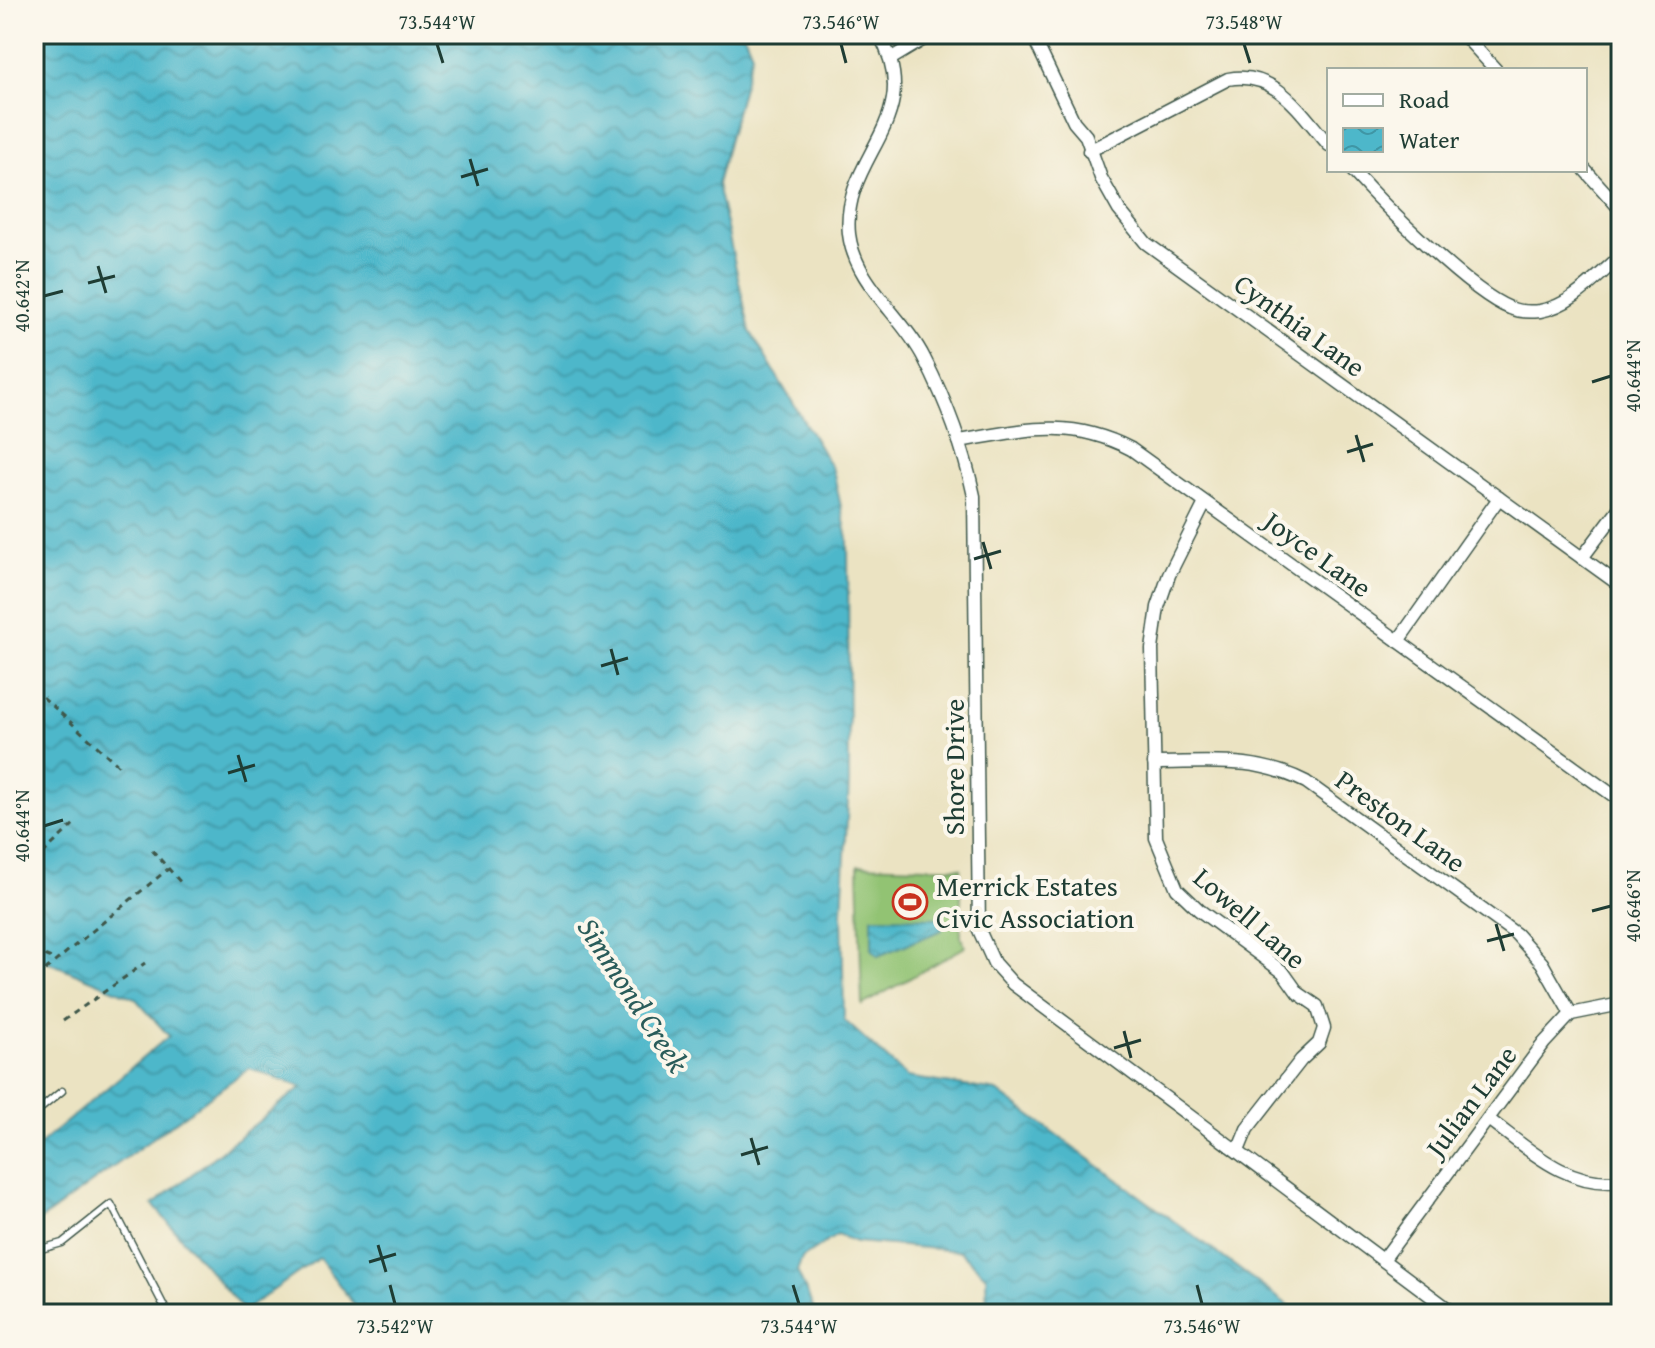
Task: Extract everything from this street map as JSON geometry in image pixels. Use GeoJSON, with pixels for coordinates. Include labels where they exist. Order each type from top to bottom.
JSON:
{"type":"FeatureCollection","features":[{"type":"Feature","properties":{"kind":"street","name":"Shore Drive"},"geometry":{"type":"LineString","coordinates":[[879,34],[892,58],[891,115],[877,148],[854,182],[850,197],[850,236],[867,281],[897,315],[924,358],[959,441],[974,496],[977,531],[979,930],[984,946],[1013,984],[1455,1314]]}},
{"type":"Feature","properties":{"kind":"street"},"geometry":{"type":"LineString","coordinates":[[892,58],[932,34]]}},
{"type":"Feature","properties":{"kind":"street","name":"Cynthia Lane"},"geometry":{"type":"LineString","coordinates":[[1032,34],[1074,122],[1086,136],[1089,151],[1119,210],[1146,243],[1621,586]]}},
{"type":"Feature","properties":{"kind":"street"},"geometry":{"type":"LineString","coordinates":[[1463,34],[1494,68]]}},
{"type":"Feature","properties":{"kind":"street"},"geometry":{"type":"LineString","coordinates":[[1089,151],[1228,79],[1241,76],[1268,81],[1279,89],[1327,143]]}},
{"type":"Feature","properties":{"kind":"street"},"geometry":{"type":"LineString","coordinates":[[1354,172],[1376,197],[1482,291],[1508,308],[1541,311],[1565,303],[1621,256]]}},
{"type":"Feature","properties":{"kind":"street"},"geometry":{"type":"LineString","coordinates":[[1587,172],[1621,210]]}},
{"type":"Feature","properties":{"kind":"street","name":"Joyce Lane"},"geometry":{"type":"LineString","coordinates":[[959,441],[1044,427],[1090,432],[1131,449],[1621,801]]}},
{"type":"Feature","properties":{"kind":"street"},"geometry":{"type":"LineString","coordinates":[[1398,641],[1499,498]]}},
{"type":"Feature","properties":{"kind":"street","name":"Lowell Lane"},"geometry":{"type":"LineString","coordinates":[[1205,503],[1169,575],[1158,607],[1152,649],[1156,838],[1170,878],[1199,910],[1268,959],[1298,993],[1317,1006],[1324,1028],[1319,1043],[1301,1060],[1247,1129],[1238,1151]]}},
{"type":"Feature","properties":{"kind":"street"},"geometry":{"type":"LineString","coordinates":[[1582,558],[1621,506]]}},
{"type":"Feature","properties":{"kind":"street","name":"Preston Lane"},"geometry":{"type":"LineString","coordinates":[[1154,763],[1256,763],[1276,767],[1306,782],[1516,934],[1542,963],[1571,1014]]}},
{"type":"Feature","properties":{"kind":"street"},"geometry":{"type":"LineString","coordinates":[[1571,1014],[1621,1004]]}},
{"type":"Feature","properties":{"kind":"street","name":"Julian Lane"},"geometry":{"type":"LineString","coordinates":[[1383,1260],[1544,1043],[1571,1014]]}},
{"type":"Feature","properties":{"kind":"street"},"geometry":{"type":"LineString","coordinates":[[1488,1119],[1556,1169],[1582,1181],[1621,1181]]}},
{"type":"Feature","properties":{"kind":"lane"},"geometry":{"type":"LineString","coordinates":[[34,1012],[37,1024],[34,1035]]}},
{"type":"Feature","properties":{"kind":"lane"},"geometry":{"type":"LineString","coordinates":[[34,1114],[62,1091]]}},
{"type":"Feature","properties":{"kind":"lane"},"geometry":{"type":"LineString","coordinates":[[34,1251],[62,1243],[111,1204],[168,1314]]}},
{"type":"Feature","properties":{"kind":"path"},"geometry":{"type":"LineString","coordinates":[[34,689],[119,766]]}},
{"type":"Feature","properties":{"kind":"path"},"geometry":{"type":"LineString","coordinates":[[34,862],[75,823]]}},
{"type":"Feature","properties":{"kind":"path"},"geometry":{"type":"LineString","coordinates":[[152,850],[183,885]]}},
{"type":"Feature","properties":{"kind":"path"},"geometry":{"type":"LineString","coordinates":[[45,970],[168,869]]}},
{"type":"Feature","properties":{"kind":"path"},"geometry":{"type":"LineString","coordinates":[[34,951],[57,960]]}},
{"type":"Feature","properties":{"kind":"path"},"geometry":{"type":"LineString","coordinates":[[63,1021],[145,963]]}},
{"type":"Feature","properties":{"kind":"green space","name":"Merrick Estates Civic Association"},"geometry":{"type":"Polygon","coordinates":[[[858,865],[961,868],[961,936],[965,947],[862,1005],[858,865]]]}},
{"type":"Feature","properties":{"kind":"water","name":"Simmond Creek"},"geometry":{"type":"Polygon","coordinates":[[[34,34],[744,34],[752,53],[717,184],[750,331],[833,470],[848,539],[849,782],[842,912],[844,1020],[907,1077],[997,1091],[1300,1314],[1026,1314],[987,1309],[986,1276],[960,1251],[856,1242],[837,1235],[802,1258],[797,1271],[816,1314],[361,1314],[319,1258],[244,1311],[153,1205],[302,1087],[249,1068],[35,1224],[34,1149],[169,1036],[135,998],[34,956],[34,842],[48,829],[34,817],[34,34]]]}},
{"type":"Feature","properties":{"kind":"water"},"geometry":{"type":"Polygon","coordinates":[[[872,917],[942,918],[942,930],[878,956],[872,949],[872,917]]]}},
{"type":"Feature","properties":{"kind":"place","name":"Merrick Estates Civic Association"},"geometry":{"type":"Point","coordinates":[910,902]}}]}
